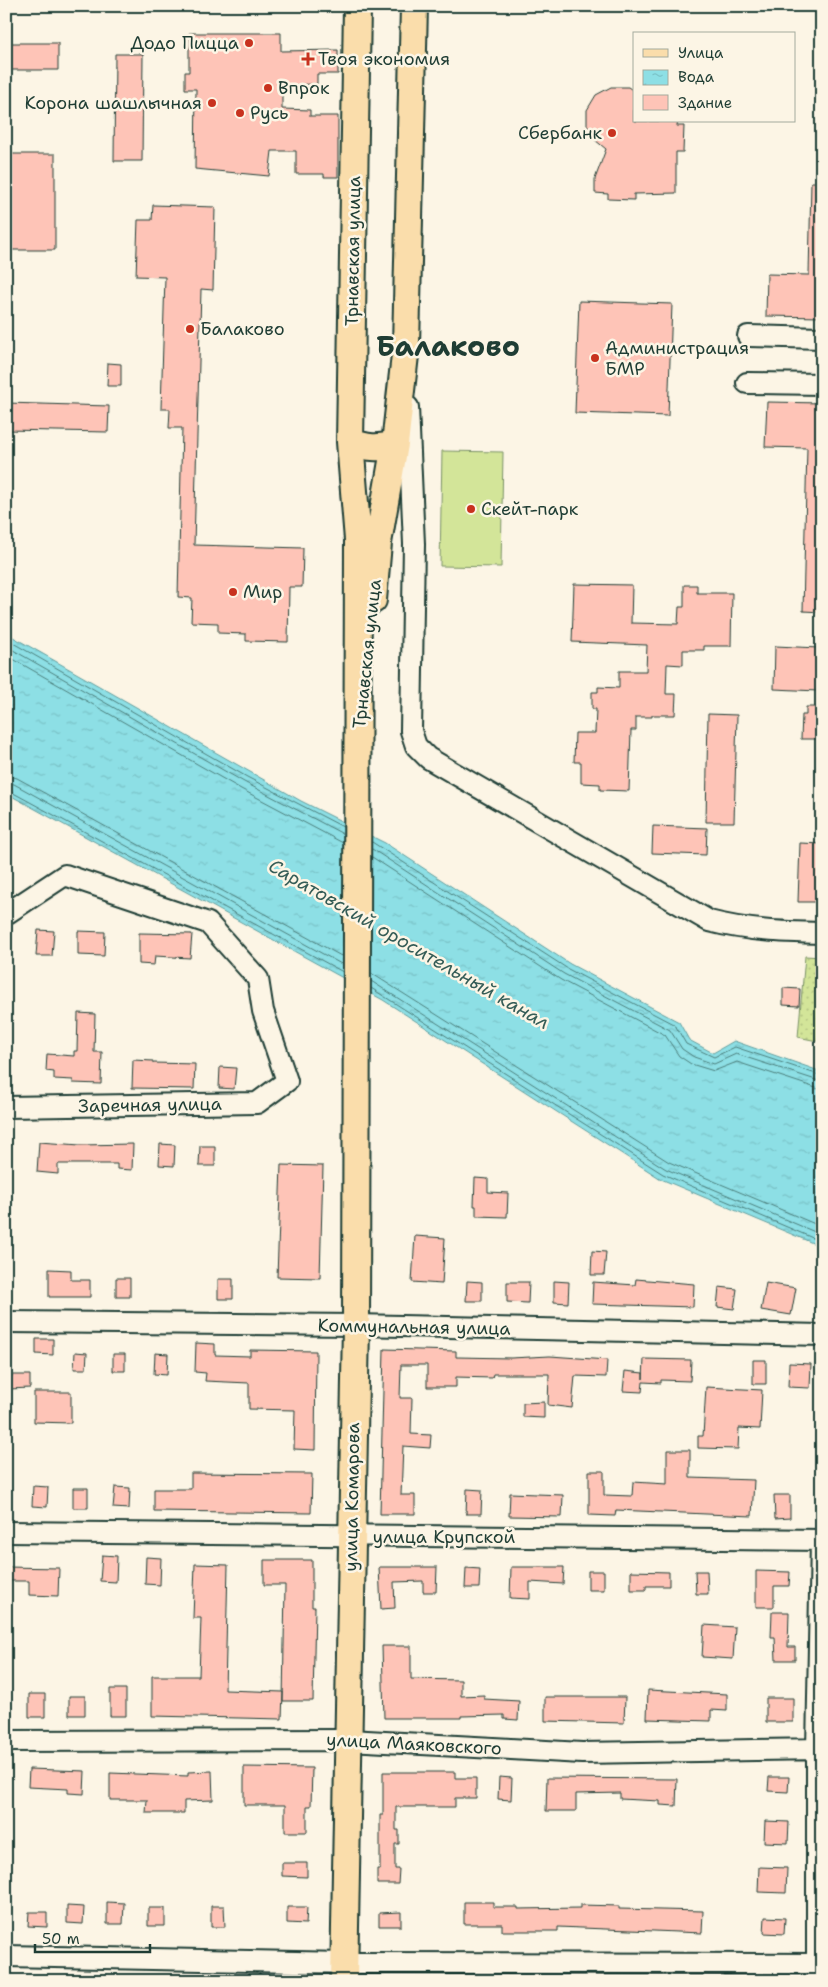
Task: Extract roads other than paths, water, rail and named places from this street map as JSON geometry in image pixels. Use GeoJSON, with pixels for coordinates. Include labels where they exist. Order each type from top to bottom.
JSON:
{"type":"FeatureCollection","features":[{"type":"Feature","properties":{"kind":"main road","name":"Трнавская улица"},"geometry":{"type":"LineString","coordinates":[[356,6],[350,442],[358,540],[358,745]]}},
{"type":"Feature","properties":{"kind":"main road","name":"Трнавская улица"},"geometry":{"type":"LineString","coordinates":[[358,745],[378,543],[395,444],[406,346],[414,6]]}},
{"type":"Feature","properties":{"kind":"main road"},"geometry":{"type":"LineString","coordinates":[[350,442],[365,447],[380,448],[395,444]]}},
{"type":"Feature","properties":{"kind":"main road","name":"улица Комарова"},"geometry":{"type":"LineString","coordinates":[[344,1972],[356,1325],[358,745]]}},
{"type":"Feature","properties":{"kind":"street"},"geometry":{"type":"LineString","coordinates":[[748,336],[822,338]]}},
{"type":"Feature","properties":{"kind":"street"},"geometry":{"type":"LineString","coordinates":[[406,346],[414,544],[411,730],[416,746],[428,758],[709,921],[770,932],[822,932]]}},
{"type":"Feature","properties":{"kind":"street"},"geometry":{"type":"LineString","coordinates":[[747,383],[822,384]]}},
{"type":"Feature","properties":{"kind":"street"},"geometry":{"type":"LineString","coordinates":[[378,543],[387,532],[397,529],[406,533],[414,544]]}},
{"type":"Feature","properties":{"kind":"street","name":"Заречная улица"},"geometry":{"type":"LineString","coordinates":[[6,914],[65,875],[208,923],[258,979],[263,1011],[287,1081],[256,1103],[6,1106]]}},
{"type":"Feature","properties":{"kind":"street","name":"Коммунальная улица"},"geometry":{"type":"LineString","coordinates":[[6,1322],[356,1325],[822,1335]]}},
{"type":"Feature","properties":{"kind":"street","name":"улица Крупской"},"geometry":{"type":"LineString","coordinates":[[6,1532],[822,1540]]}},
{"type":"Feature","properties":{"kind":"street"},"geometry":{"type":"LineString","coordinates":[[6,1956],[344,1972],[819,1969],[819,1749],[822,1540]]}},
{"type":"Feature","properties":{"kind":"street","name":"улица Маяковского"},"geometry":{"type":"LineString","coordinates":[[6,1741],[349,1740],[582,1753],[819,1749]]}},
{"type":"Feature","properties":{"kind":"water","name":"Саратовский оросительный канал"},"geometry":{"type":"Polygon","coordinates":[[[6,633],[301,801],[385,843],[570,964],[679,1022],[689,1040],[713,1053],[734,1041],[822,1072],[822,1247],[661,1179],[383,1000],[6,793],[6,633]]]}},
{"type":"Feature","properties":{"kind":"place","name":"Додо Пицца"},"geometry":{"type":"Point","coordinates":[249,43]}},
{"type":"Feature","properties":{"kind":"place","name":"Твоя экономия"},"geometry":{"type":"Point","coordinates":[308,59]}},
{"type":"Feature","properties":{"kind":"place","name":"Впрок"},"geometry":{"type":"Point","coordinates":[268,88]}},
{"type":"Feature","properties":{"kind":"place","name":"Корона шашлычная"},"geometry":{"type":"Point","coordinates":[212,103]}},
{"type":"Feature","properties":{"kind":"place","name":"Русь"},"geometry":{"type":"Point","coordinates":[240,113]}},
{"type":"Feature","properties":{"kind":"place","name":"Сбербанк"},"geometry":{"type":"Point","coordinates":[612,133]}},
{"type":"Feature","properties":{"kind":"place","name":"Балаково"},"geometry":{"type":"Point","coordinates":[190,329]}},
{"type":"Feature","properties":{"kind":"place","name":"Администрация БМР"},"geometry":{"type":"Point","coordinates":[595,358]}},
{"type":"Feature","properties":{"kind":"place","name":"Скейт-парк"},"geometry":{"type":"Point","coordinates":[471,509]}},
{"type":"Feature","properties":{"kind":"place","name":"Мир"},"geometry":{"type":"Point","coordinates":[233,592]}},
{"type":"Feature","properties":{"kind":"district","name":"Балаково"},"geometry":{"type":"Point","coordinates":[448,346]}}]}
